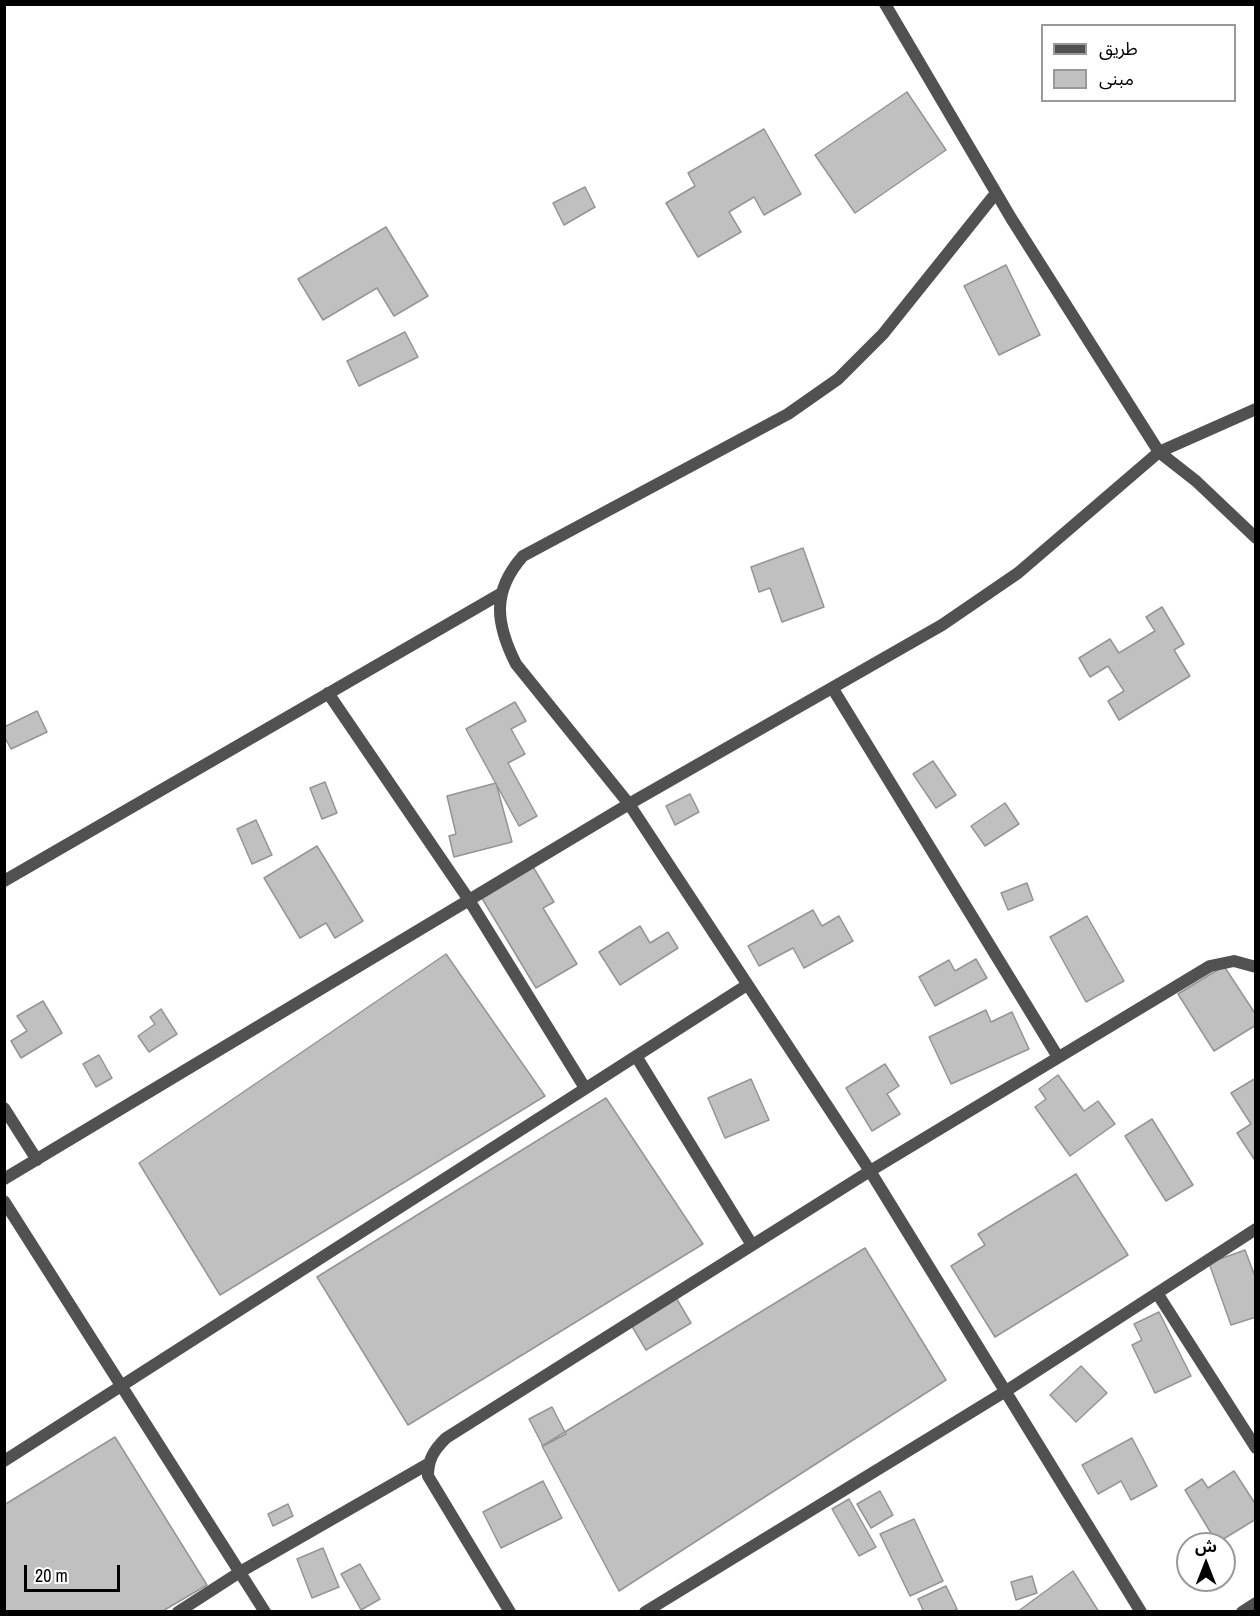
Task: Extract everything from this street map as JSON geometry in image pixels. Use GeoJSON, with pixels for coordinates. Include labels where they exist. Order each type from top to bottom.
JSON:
{"type":"FeatureCollection","features":[{"type":"Feature","properties":{"kind":"street"},"geometry":{"type":"LineString","coordinates":[[885,4],[996,193],[1159,452],[1196,480],[1256,538]]}},
{"type":"Feature","properties":{"kind":"street"},"geometry":{"type":"LineString","coordinates":[[996,193],[883,334],[838,379],[788,414],[522,556],[510,571],[502,593],[499,618],[505,641],[516,664],[629,804],[870,1171],[1141,1611]]}},
{"type":"Feature","properties":{"kind":"street"},"geometry":{"type":"LineString","coordinates":[[4,1179],[629,804],[942,625],[1018,573],[1159,452],[1256,409]]}},
{"type":"Feature","properties":{"kind":"street"},"geometry":{"type":"LineString","coordinates":[[4,881],[502,593]]}},
{"type":"Feature","properties":{"kind":"street"},"geometry":{"type":"LineString","coordinates":[[833,688],[1058,1057]]}},
{"type":"Feature","properties":{"kind":"street"},"geometry":{"type":"LineString","coordinates":[[328,693],[469,900],[585,1088]]}},
{"type":"Feature","properties":{"kind":"street"},"geometry":{"type":"LineString","coordinates":[[510,1611],[428,1476],[428,1464],[434,1450],[446,1438],[870,1171],[1210,966],[1234,961],[1256,967]]}},
{"type":"Feature","properties":{"kind":"street"},"geometry":{"type":"LineString","coordinates":[[4,1461],[747,985]]}},
{"type":"Feature","properties":{"kind":"street"},"geometry":{"type":"LineString","coordinates":[[636,1056],[752,1245]]}},
{"type":"Feature","properties":{"kind":"street"},"geometry":{"type":"LineString","coordinates":[[4,1108],[37,1160]]}},
{"type":"Feature","properties":{"kind":"street"},"geometry":{"type":"LineString","coordinates":[[4,1201],[265,1611]]}},
{"type":"Feature","properties":{"kind":"street"},"geometry":{"type":"LineString","coordinates":[[645,1611],[1006,1391],[1256,1229]]}},
{"type":"Feature","properties":{"kind":"street"},"geometry":{"type":"LineString","coordinates":[[1157,1293],[1256,1448]]}},
{"type":"Feature","properties":{"kind":"street"},"geometry":{"type":"LineString","coordinates":[[178,1611],[240,1572],[428,1464]]}},
{"type":"Feature","properties":{"kind":"street"},"geometry":{"type":"LineString","coordinates":[[1242,1611],[1256,1604]]}},
{"type":"Feature","properties":{"kind":"building"},"geometry":{"type":"Polygon","coordinates":[[[907,92],[946,150],[855,213],[815,155],[907,92]]]}},
{"type":"Feature","properties":{"kind":"building"},"geometry":{"type":"Polygon","coordinates":[[[764,129],[801,194],[764,215],[754,197],[729,212],[741,232],[698,257],[666,203],[695,186],[688,173],[764,129]]]}},
{"type":"Feature","properties":{"kind":"building"},"geometry":{"type":"Polygon","coordinates":[[[585,187],[595,207],[564,225],[553,203],[585,187]]]}},
{"type":"Feature","properties":{"kind":"building"},"geometry":{"type":"Polygon","coordinates":[[[386,227],[428,296],[394,316],[377,288],[323,320],[298,279],[386,227]]]}},
{"type":"Feature","properties":{"kind":"building"},"geometry":{"type":"Polygon","coordinates":[[[1006,265],[1040,335],[999,355],[964,286],[1006,265]]]}},
{"type":"Feature","properties":{"kind":"building"},"geometry":{"type":"Polygon","coordinates":[[[405,332],[418,357],[359,386],[347,361],[405,332]]]}},
{"type":"Feature","properties":{"kind":"building"},"geometry":{"type":"Polygon","coordinates":[[[803,548],[824,607],[782,622],[770,588],[759,592],[751,567],[803,548]]]}},
{"type":"Feature","properties":{"kind":"building"},"geometry":{"type":"Polygon","coordinates":[[[1162,607],[1184,644],[1174,650],[1190,676],[1119,720],[1108,701],[1124,691],[1108,666],[1090,677],[1079,658],[1110,639],[1119,653],[1155,631],[1146,617],[1162,607]]]}},
{"type":"Feature","properties":{"kind":"building"},"geometry":{"type":"Polygon","coordinates":[[[515,702],[526,721],[511,729],[525,754],[508,763],[537,816],[519,826],[466,729],[515,702]]]}},
{"type":"Feature","properties":{"kind":"building"},"geometry":{"type":"Polygon","coordinates":[[[37,711],[47,732],[11,749],[4,736],[4,727],[37,711]]]}},
{"type":"Feature","properties":{"kind":"building"},"geometry":{"type":"Polygon","coordinates":[[[933,761],[956,795],[936,808],[913,774],[933,761]]]}},
{"type":"Feature","properties":{"kind":"building"},"geometry":{"type":"Polygon","coordinates":[[[325,782],[337,813],[322,819],[310,788],[325,782]]]}},
{"type":"Feature","properties":{"kind":"building"},"geometry":{"type":"Polygon","coordinates":[[[496,783],[512,842],[454,857],[449,836],[456,834],[447,796],[496,783]]]}},
{"type":"Feature","properties":{"kind":"building"},"geometry":{"type":"Polygon","coordinates":[[[690,794],[699,812],[675,825],[666,806],[690,794]]]}},
{"type":"Feature","properties":{"kind":"building"},"geometry":{"type":"Polygon","coordinates":[[[1005,803],[1019,824],[985,846],[971,826],[1005,803]]]}},
{"type":"Feature","properties":{"kind":"building"},"geometry":{"type":"Polygon","coordinates":[[[256,820],[272,855],[252,864],[237,829],[256,820]]]}},
{"type":"Feature","properties":{"kind":"building"},"geometry":{"type":"Polygon","coordinates":[[[317,846],[363,921],[335,938],[326,923],[300,938],[264,878],[317,846]]]}},
{"type":"Feature","properties":{"kind":"building"},"geometry":{"type":"Polygon","coordinates":[[[532,865],[554,902],[543,908],[577,964],[536,988],[480,895],[532,865]]]}},
{"type":"Feature","properties":{"kind":"building"},"geometry":{"type":"Polygon","coordinates":[[[1027,883],[1033,900],[1008,910],[1001,893],[1027,883]]]}},
{"type":"Feature","properties":{"kind":"building"},"geometry":{"type":"Polygon","coordinates":[[[813,910],[822,926],[839,916],[853,941],[804,968],[793,948],[759,966],[748,946],[813,910]]]}},
{"type":"Feature","properties":{"kind":"building"},"geometry":{"type":"Polygon","coordinates":[[[1087,916],[1124,981],[1086,1002],[1050,937],[1087,916]]]}},
{"type":"Feature","properties":{"kind":"building"},"geometry":{"type":"Polygon","coordinates":[[[640,926],[650,943],[668,932],[678,948],[620,985],[599,952],[640,926]]]}},
{"type":"Feature","properties":{"kind":"building"},"geometry":{"type":"Polygon","coordinates":[[[446,954],[545,1096],[220,1295],[139,1163],[446,954]]]}},
{"type":"Feature","properties":{"kind":"building"},"geometry":{"type":"Polygon","coordinates":[[[976,959],[987,978],[935,1006],[919,977],[949,960],[955,971],[976,959]]]}},
{"type":"Feature","properties":{"kind":"building"},"geometry":{"type":"Polygon","coordinates":[[[1224,966],[1256,1015],[1256,1025],[1214,1051],[1178,994],[1224,966]]]}},
{"type":"Feature","properties":{"kind":"building"},"geometry":{"type":"Polygon","coordinates":[[[43,1001],[62,1033],[21,1058],[11,1041],[27,1031],[17,1016],[43,1001]]]}},
{"type":"Feature","properties":{"kind":"building"},"geometry":{"type":"Polygon","coordinates":[[[161,1009],[177,1034],[149,1052],[138,1036],[155,1024],[150,1017],[161,1009]]]}},
{"type":"Feature","properties":{"kind":"building"},"geometry":{"type":"Polygon","coordinates":[[[986,1010],[991,1022],[1012,1012],[1029,1049],[951,1084],[929,1037],[986,1010]]]}},
{"type":"Feature","properties":{"kind":"building"},"geometry":{"type":"Polygon","coordinates":[[[99,1055],[112,1078],[96,1087],[83,1064],[99,1055]]]}},
{"type":"Feature","properties":{"kind":"building"},"geometry":{"type":"Polygon","coordinates":[[[885,1064],[899,1086],[887,1094],[900,1114],[872,1131],[846,1088],[885,1064]]]}},
{"type":"Feature","properties":{"kind":"building"},"geometry":{"type":"Polygon","coordinates":[[[1058,1075],[1084,1111],[1098,1101],[1115,1124],[1070,1156],[1035,1107],[1046,1099],[1039,1089],[1058,1075]]]}},
{"type":"Feature","properties":{"kind":"building"},"geometry":{"type":"Polygon","coordinates":[[[1256,1078],[1256,1162],[1237,1133],[1251,1124],[1231,1093],[1256,1078]]]}},
{"type":"Feature","properties":{"kind":"building"},"geometry":{"type":"Polygon","coordinates":[[[751,1079],[769,1120],[725,1138],[708,1098],[751,1079]]]}},
{"type":"Feature","properties":{"kind":"building"},"geometry":{"type":"Polygon","coordinates":[[[606,1098],[703,1244],[408,1425],[317,1277],[606,1098]]]}},
{"type":"Feature","properties":{"kind":"building"},"geometry":{"type":"Polygon","coordinates":[[[1152,1119],[1193,1185],[1166,1201],[1125,1136],[1152,1119]]]}},
{"type":"Feature","properties":{"kind":"building"},"geometry":{"type":"Polygon","coordinates":[[[1076,1174],[1128,1255],[995,1337],[951,1266],[985,1245],[978,1234],[1076,1174]]]}},
{"type":"Feature","properties":{"kind":"building"},"geometry":{"type":"Polygon","coordinates":[[[865,1248],[946,1380],[619,1591],[542,1446],[865,1248]]]}},
{"type":"Feature","properties":{"kind":"building"},"geometry":{"type":"Polygon","coordinates":[[[1245,1250],[1256,1279],[1256,1317],[1231,1325],[1209,1263],[1245,1250]]]}},
{"type":"Feature","properties":{"kind":"building"},"geometry":{"type":"Polygon","coordinates":[[[675,1296],[691,1323],[646,1350],[630,1323],[675,1296]]]}},
{"type":"Feature","properties":{"kind":"building"},"geometry":{"type":"Polygon","coordinates":[[[1159,1312],[1191,1376],[1155,1393],[1132,1345],[1142,1340],[1134,1324],[1159,1312]]]}},
{"type":"Feature","properties":{"kind":"building"},"geometry":{"type":"Polygon","coordinates":[[[1081,1366],[1107,1393],[1076,1422],[1050,1395],[1081,1366]]]}},
{"type":"Feature","properties":{"kind":"building"},"geometry":{"type":"Polygon","coordinates":[[[552,1407],[566,1434],[543,1446],[529,1419],[552,1407]]]}},
{"type":"Feature","properties":{"kind":"building"},"geometry":{"type":"Polygon","coordinates":[[[115,1437],[207,1585],[161,1612],[4,1612],[4,1505],[115,1437]]]}},
{"type":"Feature","properties":{"kind":"building"},"geometry":{"type":"Polygon","coordinates":[[[1132,1438],[1157,1486],[1131,1500],[1121,1481],[1098,1494],[1082,1465],[1132,1438]]]}},
{"type":"Feature","properties":{"kind":"building"},"geometry":{"type":"Polygon","coordinates":[[[1234,1471],[1256,1505],[1256,1519],[1235,1532],[1210,1532],[1185,1490],[1202,1479],[1208,1488],[1234,1471]]]}},
{"type":"Feature","properties":{"kind":"building"},"geometry":{"type":"Polygon","coordinates":[[[543,1481],[562,1518],[501,1548],[483,1512],[543,1481]]]}},
{"type":"Feature","properties":{"kind":"building"},"geometry":{"type":"Polygon","coordinates":[[[880,1491],[893,1515],[871,1528],[857,1504],[880,1491]]]}},
{"type":"Feature","properties":{"kind":"building"},"geometry":{"type":"Polygon","coordinates":[[[849,1499],[876,1547],[859,1556],[832,1509],[849,1499]]]}},
{"type":"Feature","properties":{"kind":"building"},"geometry":{"type":"Polygon","coordinates":[[[288,1504],[293,1516],[273,1526],[268,1514],[288,1504]]]}},
{"type":"Feature","properties":{"kind":"building"},"geometry":{"type":"Polygon","coordinates":[[[914,1519],[943,1581],[910,1596],[880,1534],[914,1519]]]}},
{"type":"Feature","properties":{"kind":"building"},"geometry":{"type":"Polygon","coordinates":[[[323,1548],[339,1587],[312,1598],[297,1559],[323,1548]]]}},
{"type":"Feature","properties":{"kind":"building"},"geometry":{"type":"Polygon","coordinates":[[[360,1564],[380,1599],[361,1610],[341,1574],[360,1564]]]}},
{"type":"Feature","properties":{"kind":"building"},"geometry":{"type":"Polygon","coordinates":[[[1073,1571],[1099,1612],[1017,1612],[1073,1571]]]}},
{"type":"Feature","properties":{"kind":"building"},"geometry":{"type":"Polygon","coordinates":[[[1032,1576],[1037,1593],[1016,1600],[1011,1582],[1032,1576]]]}},
{"type":"Feature","properties":{"kind":"building"},"geometry":{"type":"Polygon","coordinates":[[[946,1586],[957,1609],[951,1612],[924,1612],[918,1599],[946,1586]]]}}]}
